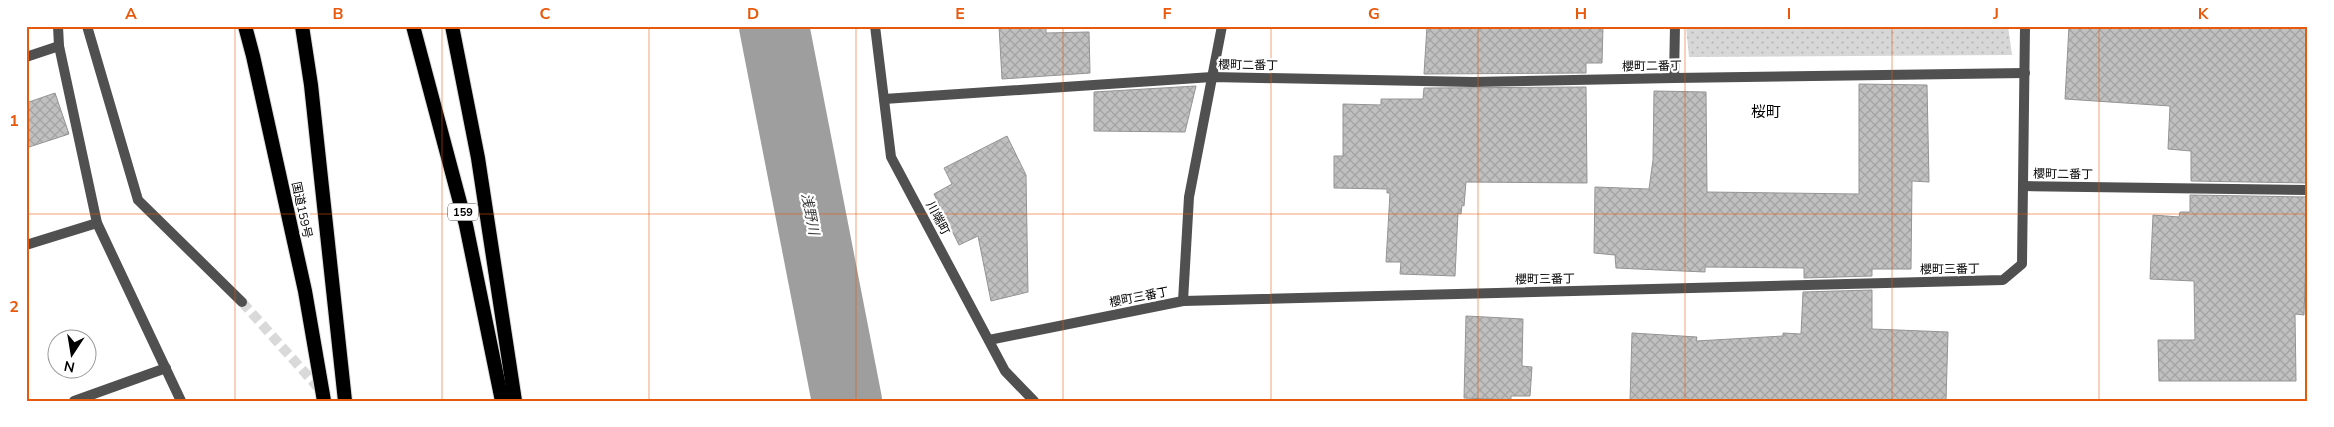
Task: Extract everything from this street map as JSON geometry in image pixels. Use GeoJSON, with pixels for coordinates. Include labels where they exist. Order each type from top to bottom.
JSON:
{"type":"FeatureCollection","features":[{"type":"Feature","properties":{"kind":"highway","name":"国道159号"},"geometry":{"type":"LineString","coordinates":[[245,26],[305,291],[324,401]]}},
{"type":"Feature","properties":{"kind":"highway"},"geometry":{"type":"LineString","coordinates":[[302,26],[314,114],[345,401]]}},
{"type":"Feature","properties":{"kind":"highway","name":"159"},"geometry":{"type":"LineString","coordinates":[[413,26],[466,224],[502,401]]}},
{"type":"Feature","properties":{"kind":"highway","name":"159"},"geometry":{"type":"LineString","coordinates":[[452,26],[482,188],[515,401]]}},
{"type":"Feature","properties":{"kind":"street"},"geometry":{"type":"LineString","coordinates":[[58,26],[59,46],[97,223],[181,401]]}},
{"type":"Feature","properties":{"kind":"street"},"geometry":{"type":"LineString","coordinates":[[87,26],[138,200],[242,302]]}},
{"type":"Feature","properties":{"kind":"street","name":"川端町"},"geometry":{"type":"LineString","coordinates":[[875,26],[891,157],[1006,370],[1034,401]]}},
{"type":"Feature","properties":{"kind":"street"},"geometry":{"type":"LineString","coordinates":[[1183,301],[1189,197],[1222,26]]}},
{"type":"Feature","properties":{"kind":"street"},"geometry":{"type":"LineString","coordinates":[[1674,78],[1675,26]]}},
{"type":"Feature","properties":{"kind":"street"},"geometry":{"type":"LineString","coordinates":[[2025,26],[2025,73]]}},
{"type":"Feature","properties":{"kind":"street"},"geometry":{"type":"LineString","coordinates":[[26,57],[59,46]]}},
{"type":"Feature","properties":{"kind":"street","name":"櫻町二番丁"},"geometry":{"type":"LineString","coordinates":[[884,99],[1212,77],[1474,82],[2025,73],[2023,186],[2308,190]]}},
{"type":"Feature","properties":{"kind":"street","name":"櫻町三番丁"},"geometry":{"type":"LineString","coordinates":[[989,340],[1183,301],[2003,280],[2022,264],[2023,186]]}},
{"type":"Feature","properties":{"kind":"street"},"geometry":{"type":"LineString","coordinates":[[26,245],[97,223]]}},
{"type":"Feature","properties":{"kind":"street"},"geometry":{"type":"LineString","coordinates":[[74,401],[166,368]]}},
{"type":"Feature","properties":{"kind":"shaded area"},"geometry":{"type":"Polygon","coordinates":[[[1686,26],[2008,26],[2012,55],[1689,57],[1686,26]]]}},
{"type":"Feature","properties":{"kind":"building"},"geometry":{"type":"Polygon","coordinates":[[[999,26],[1046,26],[1046,33],[1089,32],[1090,73],[1002,79],[999,26]]]}},
{"type":"Feature","properties":{"kind":"building"},"geometry":{"type":"Polygon","coordinates":[[[1427,26],[1603,26],[1602,63],[1586,63],[1586,73],[1424,74],[1427,26]]]}},
{"type":"Feature","properties":{"kind":"building"},"geometry":{"type":"Polygon","coordinates":[[[2069,26],[2308,26],[2308,183],[2191,181],[2191,151],[2168,149],[2170,106],[2065,99],[2069,26]]]}},
{"type":"Feature","properties":{"kind":"building"},"geometry":{"type":"Polygon","coordinates":[[[1859,84],[1927,85],[1929,182],[1912,181],[1911,269],[1872,269],[1872,276],[1804,278],[1804,268],[1705,267],[1705,272],[1616,268],[1615,255],[1594,253],[1595,187],[1649,189],[1653,160],[1654,91],[1706,92],[1707,192],[1859,194],[1859,84]]]}},
{"type":"Feature","properties":{"kind":"building"},"geometry":{"type":"Polygon","coordinates":[[[1196,86],[1185,132],[1094,131],[1094,92],[1196,86]]]}},
{"type":"Feature","properties":{"kind":"building"},"geometry":{"type":"Polygon","coordinates":[[[1586,87],[1587,183],[1466,182],[1464,206],[1462,205],[1461,214],[1458,213],[1455,276],[1400,274],[1401,262],[1386,262],[1390,193],[1387,193],[1387,189],[1334,188],[1334,156],[1343,156],[1343,104],[1381,105],[1381,99],[1423,99],[1424,88],[1586,87]]]}},
{"type":"Feature","properties":{"kind":"building"},"geometry":{"type":"Polygon","coordinates":[[[55,93],[69,134],[26,148],[26,103],[55,93]]]}},
{"type":"Feature","properties":{"kind":"building"},"geometry":{"type":"Polygon","coordinates":[[[1007,136],[1026,175],[1028,292],[991,301],[978,236],[959,245],[934,194],[952,184],[944,168],[1007,136]]]}},
{"type":"Feature","properties":{"kind":"building"},"geometry":{"type":"Polygon","coordinates":[[[2190,195],[2308,197],[2304,315],[2295,314],[2296,381],[2159,381],[2158,340],[2195,340],[2194,281],[2150,279],[2153,215],[2179,217],[2180,212],[2190,212],[2190,195]]]}},
{"type":"Feature","properties":{"kind":"building"},"geometry":{"type":"Polygon","coordinates":[[[1872,290],[1872,329],[1948,332],[1946,401],[1630,401],[1632,333],[1697,337],[1696,341],[1783,336],[1783,333],[1801,334],[1803,292],[1872,290]]]}},
{"type":"Feature","properties":{"kind":"building"},"geometry":{"type":"Polygon","coordinates":[[[1466,316],[1523,319],[1522,366],[1532,367],[1530,396],[1511,396],[1511,400],[1464,398],[1466,316]]]}},
{"type":"Feature","properties":{"kind":"waterway","name":"浅野川"},"geometry":{"type":"LineString","coordinates":[[774,26],[847,401]]}},
{"type":"Feature","properties":{"kind":"tunnel"},"geometry":{"type":"LineString","coordinates":[[242,302],[323,393]]}},
{"type":"Feature","properties":{"kind":"district","name":"桜町"},"geometry":{"type":"Point","coordinates":[1766,112]}}]}
